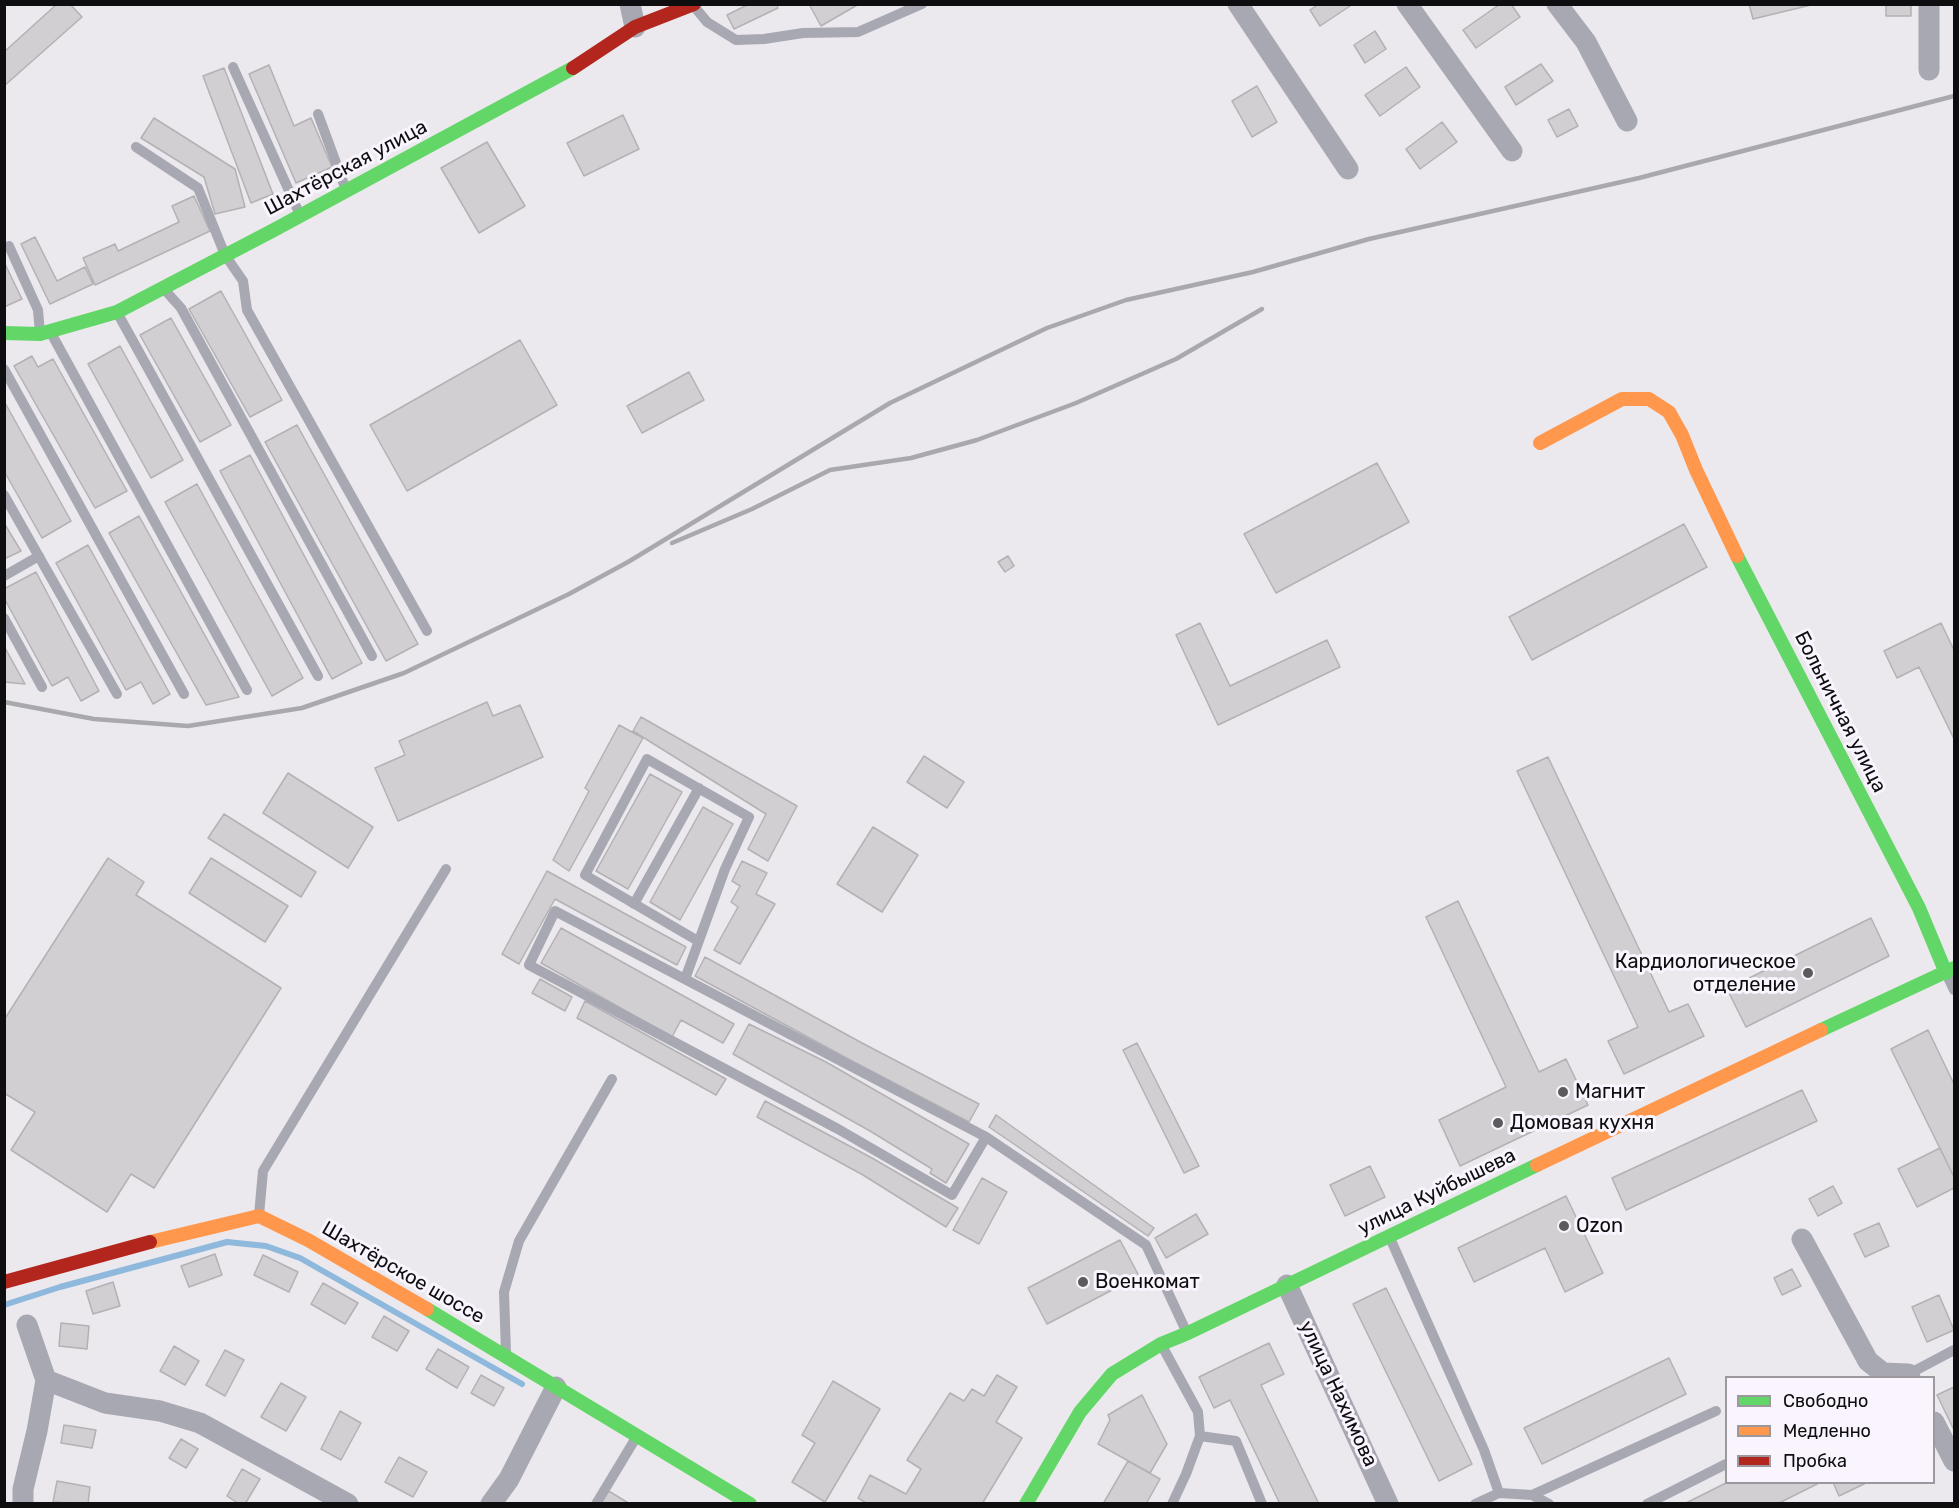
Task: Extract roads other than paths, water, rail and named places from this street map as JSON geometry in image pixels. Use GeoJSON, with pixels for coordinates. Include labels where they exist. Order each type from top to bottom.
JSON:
{"type":"FeatureCollection","features":[{"type":"Feature","properties":{"kind":"street"},"geometry":{"type":"LineString","coordinates":[[630,4],[636,27]]}},
{"type":"Feature","properties":{"kind":"street"},"geometry":{"type":"LineString","coordinates":[[1238,4],[1348,170]]}},
{"type":"Feature","properties":{"kind":"street"},"geometry":{"type":"LineString","coordinates":[[1407,4],[1512,151]]}},
{"type":"Feature","properties":{"kind":"street"},"geometry":{"type":"LineString","coordinates":[[1557,4],[1586,42],[1627,121]]}},
{"type":"Feature","properties":{"kind":"street"},"geometry":{"type":"LineString","coordinates":[[1929,4],[1929,70]]}},
{"type":"Feature","properties":{"kind":"street","name":"Шахтёрская улица"},"geometry":{"type":"LineString","coordinates":[[4,333],[45,332],[117,312],[580,64],[636,27],[693,5]]}},
{"type":"Feature","properties":{"kind":"street","name":"Больничная улица"},"geometry":{"type":"LineString","coordinates":[[1540,443],[1622,399],[1649,399],[1669,412],[1682,435],[1730,541],[1950,971]]}},
{"type":"Feature","properties":{"kind":"street","name":"улица Куйбышева"},"geometry":{"type":"LineString","coordinates":[[1026,1503],[1080,1412],[1112,1374],[1161,1344],[1950,971]]}},
{"type":"Feature","properties":{"kind":"street"},"geometry":{"type":"LineString","coordinates":[[4,1282],[166,1238],[259,1216]]}},
{"type":"Feature","properties":{"kind":"street","name":"Шахтёрское шоссе"},"geometry":{"type":"LineString","coordinates":[[259,1216],[308,1240],[507,1356],[750,1503]]}},
{"type":"Feature","properties":{"kind":"street"},"geometry":{"type":"LineString","coordinates":[[1802,1239],[1868,1361],[1883,1373],[1907,1376]]}},
{"type":"Feature","properties":{"kind":"street","name":"улица Нахимова"},"geometry":{"type":"LineString","coordinates":[[1287,1285],[1388,1503]]}},
{"type":"Feature","properties":{"kind":"street"},"geometry":{"type":"LineString","coordinates":[[23,1503],[46,1380],[27,1325]]}},
{"type":"Feature","properties":{"kind":"street"},"geometry":{"type":"LineString","coordinates":[[46,1380],[105,1403],[160,1411],[200,1423],[348,1503]]}},
{"type":"Feature","properties":{"kind":"street"},"geometry":{"type":"LineString","coordinates":[[491,1503],[509,1479],[556,1387]]}},
{"type":"Feature","properties":{"kind":"street"},"geometry":{"type":"LineString","coordinates":[[1935,1424],[1954,1461]]}},
{"type":"Feature","properties":{"kind":"lane"},"geometry":{"type":"LineString","coordinates":[[693,5],[707,22],[736,40],[764,39],[803,33],[858,32],[922,4]]}},
{"type":"Feature","properties":{"kind":"lane"},"geometry":{"type":"LineString","coordinates":[[233,67],[300,215]]}},
{"type":"Feature","properties":{"kind":"lane"},"geometry":{"type":"LineString","coordinates":[[318,114],[346,190]]}},
{"type":"Feature","properties":{"kind":"lane"},"geometry":{"type":"LineString","coordinates":[[136,147],[198,188],[225,255],[243,281],[247,310],[427,632]]}},
{"type":"Feature","properties":{"kind":"lane"},"geometry":{"type":"LineString","coordinates":[[9,246],[38,310],[45,332],[247,690]]}},
{"type":"Feature","properties":{"kind":"lane"},"geometry":{"type":"LineString","coordinates":[[163,288],[181,308],[372,657]]}},
{"type":"Feature","properties":{"kind":"lane"},"geometry":{"type":"LineString","coordinates":[[117,312],[318,676]]}},
{"type":"Feature","properties":{"kind":"lane"},"geometry":{"type":"LineString","coordinates":[[4,369],[184,694]]}},
{"type":"Feature","properties":{"kind":"lane"},"geometry":{"type":"LineString","coordinates":[[4,495],[117,694]]}},
{"type":"Feature","properties":{"kind":"lane"},"geometry":{"type":"LineString","coordinates":[[4,576],[39,556]]}},
{"type":"Feature","properties":{"kind":"lane"},"geometry":{"type":"LineString","coordinates":[[4,618],[42,687]]}},
{"type":"Feature","properties":{"kind":"lane"},"geometry":{"type":"LineString","coordinates":[[685,979],[699,941],[725,869],[749,817],[648,759],[585,875],[699,941]]}},
{"type":"Feature","properties":{"kind":"lane"},"geometry":{"type":"LineString","coordinates":[[634,904],[699,788]]}},
{"type":"Feature","properties":{"kind":"lane"},"geometry":{"type":"LineString","coordinates":[[259,1216],[263,1171],[446,869]]}},
{"type":"Feature","properties":{"kind":"lane"},"geometry":{"type":"LineString","coordinates":[[986,1137],[952,1195],[838,1129],[529,966],[555,911],[986,1137],[1146,1245],[1188,1333]]}},
{"type":"Feature","properties":{"kind":"lane"},"geometry":{"type":"LineString","coordinates":[[1950,971],[1954,990]]}},
{"type":"Feature","properties":{"kind":"lane"},"geometry":{"type":"LineString","coordinates":[[507,1356],[504,1292],[519,1241],[612,1079]]}},
{"type":"Feature","properties":{"kind":"lane"},"geometry":{"type":"LineString","coordinates":[[1390,1237],[1484,1450],[1499,1493]]}},
{"type":"Feature","properties":{"kind":"lane"},"geometry":{"type":"LineString","coordinates":[[1161,1344],[1198,1412],[1200,1436],[1172,1503]]}},
{"type":"Feature","properties":{"kind":"lane"},"geometry":{"type":"LineString","coordinates":[[1907,1376],[1954,1350]]}},
{"type":"Feature","properties":{"kind":"lane"},"geometry":{"type":"LineString","coordinates":[[1532,1495],[1716,1411]]}},
{"type":"Feature","properties":{"kind":"lane"},"geometry":{"type":"LineString","coordinates":[[596,1503],[637,1436]]}},
{"type":"Feature","properties":{"kind":"lane"},"geometry":{"type":"LineString","coordinates":[[1200,1436],[1236,1441],[1262,1503]]}},
{"type":"Feature","properties":{"kind":"lane"},"geometry":{"type":"LineString","coordinates":[[1647,1503],[1725,1464]]}},
{"type":"Feature","properties":{"kind":"lane"},"geometry":{"type":"LineString","coordinates":[[1475,1503],[1499,1493],[1532,1495],[1549,1503]]}},
{"type":"Feature","properties":{"kind":"waterway"},"geometry":{"type":"LineString","coordinates":[[4,1305],[60,1287],[227,1242],[266,1246],[300,1258],[522,1384]]}},
{"type":"Feature","properties":{"kind":"railway"},"geometry":{"type":"LineString","coordinates":[[4,702],[94,719],[188,726],[302,708],[404,673],[569,594],[628,562],[890,403],[1047,328],[1126,300],[1253,272],[1369,239],[1639,178],[1954,96]]}},
{"type":"Feature","properties":{"kind":"railway"},"geometry":{"type":"LineString","coordinates":[[672,543],[752,509],[830,470],[911,458],[977,440],[1076,403],[1176,359],[1262,309]]}},
{"type":"Feature","properties":{"kind":"place","name":"Кардиологическое отделение"},"geometry":{"type":"Point","coordinates":[1808,973]}},
{"type":"Feature","properties":{"kind":"place","name":"Магнит"},"geometry":{"type":"Point","coordinates":[1563,1092]}},
{"type":"Feature","properties":{"kind":"place","name":"Домовая кухня"},"geometry":{"type":"Point","coordinates":[1498,1123]}},
{"type":"Feature","properties":{"kind":"place","name":"Ozon"},"geometry":{"type":"Point","coordinates":[1564,1226]}},
{"type":"Feature","properties":{"kind":"place","name":"Военкомат"},"geometry":{"type":"Point","coordinates":[1083,1282]}}]}
